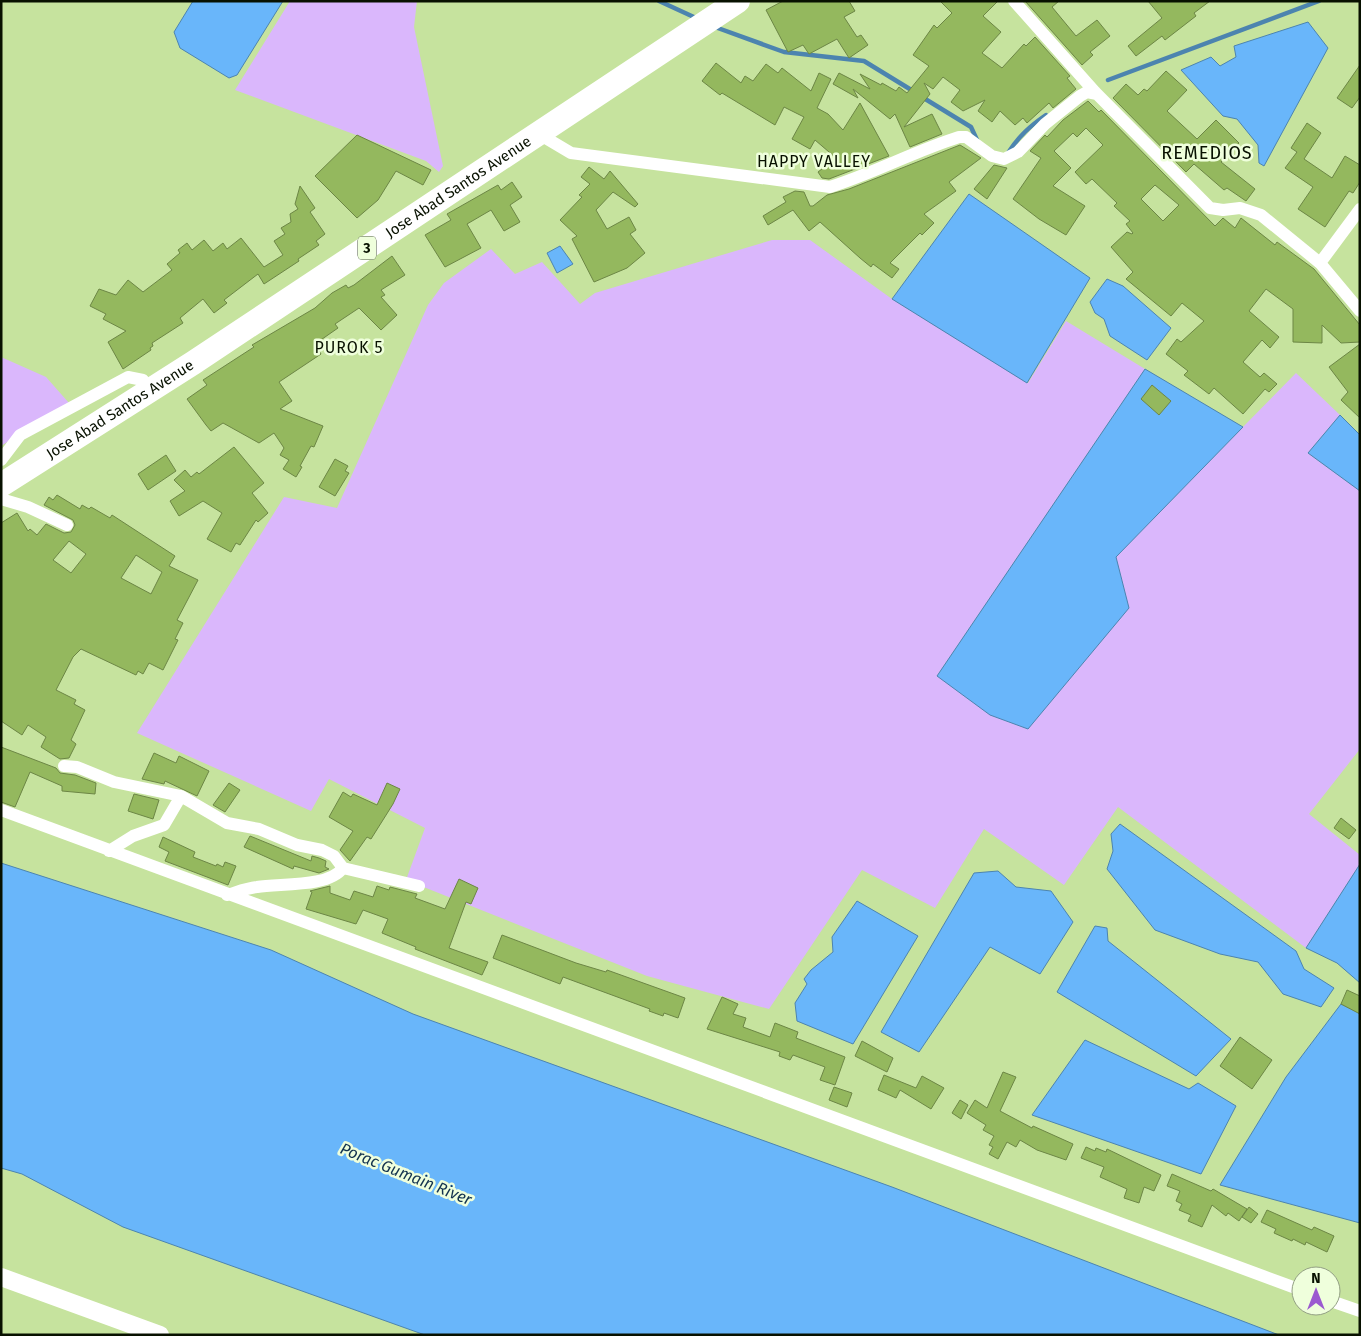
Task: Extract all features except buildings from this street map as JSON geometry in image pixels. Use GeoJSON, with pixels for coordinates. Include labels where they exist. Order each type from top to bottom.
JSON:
{"type":"FeatureCollection","features":[{"type":"Feature","properties":{"kind":"highway","name":"Jose Abad Santos Avenue"},"geometry":{"type":"LineString","coordinates":[[6,474],[42,460],[150,391],[736,3]]}},
{"type":"Feature","properties":{"kind":"street"},"geometry":{"type":"LineString","coordinates":[[1014,1],[1096,94],[1210,208],[1253,210],[1320,263],[1360,311]]}},
{"type":"Feature","properties":{"kind":"street"},"geometry":{"type":"LineString","coordinates":[[539,134],[571,153],[830,187],[920,150],[959,137],[966,137],[992,156],[1004,159],[1012,156],[1045,124],[1080,96],[1087,92],[1096,94]]}},
{"type":"Feature","properties":{"kind":"street"},"geometry":{"type":"LineString","coordinates":[[1320,263],[1360,209]]}},
{"type":"Feature","properties":{"kind":"street"},"geometry":{"type":"LineString","coordinates":[[6,474],[20,435],[128,377],[142,380],[150,391]]}},
{"type":"Feature","properties":{"kind":"street"},"geometry":{"type":"LineString","coordinates":[[1,499],[28,507],[67,525]]}},
{"type":"Feature","properties":{"kind":"street"},"geometry":{"type":"LineString","coordinates":[[64,766],[83,769],[114,782],[181,796],[227,823],[259,829],[297,845],[322,850],[334,856],[343,868],[419,886]]}},
{"type":"Feature","properties":{"kind":"street"},"geometry":{"type":"LineString","coordinates":[[109,851],[133,836],[164,825],[181,796]]}},
{"type":"Feature","properties":{"kind":"street"},"geometry":{"type":"LineString","coordinates":[[1,810],[1291,1286]]}},
{"type":"Feature","properties":{"kind":"street"},"geometry":{"type":"LineString","coordinates":[[227,895],[257,887],[305,884],[338,874],[343,868]]}},
{"type":"Feature","properties":{"kind":"street"},"geometry":{"type":"LineString","coordinates":[[1,1277],[160,1335]]}},
{"type":"Feature","properties":{"kind":"street"},"geometry":{"type":"LineString","coordinates":[[1341,1304],[1360,1311]]}},
{"type":"Feature","properties":{"kind":"shaded area"},"geometry":{"type":"Polygon","coordinates":[[[290,1],[417,1],[414,27],[443,166],[439,172],[426,161],[235,90],[290,1]]]}},
{"type":"Feature","properties":{"kind":"shaded area"},"geometry":{"type":"Polygon","coordinates":[[[772,240],[810,240],[892,299],[1028,383],[1066,321],[1145,369],[937,676],[1115,557],[1296,373],[1340,415],[1308,453],[1360,491],[1360,749],[1309,814],[1360,855],[1360,864],[1306,948],[1118,807],[1064,885],[984,829],[935,908],[862,870],[769,1009],[647,976],[406,880],[425,828],[329,779],[311,811],[137,733],[284,497],[337,508],[428,305],[444,283],[491,249],[515,274],[542,262],[580,304],[595,293],[772,240]]]}},
{"type":"Feature","properties":{"kind":"shaded area"},"geometry":{"type":"Polygon","coordinates":[[[1,357],[46,377],[69,403],[1,446],[1,357]]]}},
{"type":"Feature","properties":{"kind":"water"},"geometry":{"type":"Polygon","coordinates":[[[193,1],[283,1],[237,75],[229,78],[180,48],[174,32],[193,1]]]}},
{"type":"Feature","properties":{"kind":"water"},"geometry":{"type":"Polygon","coordinates":[[[1308,22],[1328,48],[1264,166],[1259,163],[1258,145],[1237,119],[1223,116],[1181,70],[1211,57],[1220,66],[1236,57],[1234,46],[1308,22]]]}},
{"type":"Feature","properties":{"kind":"water"},"geometry":{"type":"Polygon","coordinates":[[[969,194],[1090,278],[1027,383],[892,299],[969,194]]]}},
{"type":"Feature","properties":{"kind":"water"},"geometry":{"type":"Polygon","coordinates":[[[560,246],[573,264],[557,273],[547,253],[560,246]]]}},
{"type":"Feature","properties":{"kind":"water"},"geometry":{"type":"Polygon","coordinates":[[[1107,279],[1123,286],[1171,328],[1147,360],[1110,336],[1104,319],[1095,313],[1090,302],[1107,279]]]}},
{"type":"Feature","properties":{"kind":"water"},"geometry":{"type":"Polygon","coordinates":[[[1145,369],[1243,427],[1116,557],[1129,608],[1028,729],[990,715],[937,676],[1145,369]]]}},
{"type":"Feature","properties":{"kind":"water"},"geometry":{"type":"Polygon","coordinates":[[[1340,415],[1360,435],[1360,491],[1308,453],[1340,415]]]}},
{"type":"Feature","properties":{"kind":"water"},"geometry":{"type":"Polygon","coordinates":[[[1120,824],[1296,951],[1304,969],[1334,988],[1321,1007],[1283,994],[1258,962],[1220,954],[1155,930],[1107,869],[1113,851],[1111,834],[1120,824]]]}},
{"type":"Feature","properties":{"kind":"water","name":"Porac Gumain River"},"geometry":{"type":"Polygon","coordinates":[[[1,863],[271,950],[413,1014],[892,1187],[1279,1335],[425,1335],[123,1227],[22,1174],[1,1168],[1,863]]]}},
{"type":"Feature","properties":{"kind":"water"},"geometry":{"type":"Polygon","coordinates":[[[1360,864],[1360,983],[1337,963],[1306,948],[1360,864]]]}},
{"type":"Feature","properties":{"kind":"water"},"geometry":{"type":"Polygon","coordinates":[[[998,871],[1016,887],[1051,891],[1073,922],[1040,974],[990,947],[919,1052],[881,1032],[974,873],[998,871]]]}},
{"type":"Feature","properties":{"kind":"water"},"geometry":{"type":"Polygon","coordinates":[[[857,901],[918,936],[853,1044],[797,1021],[795,1003],[807,984],[804,979],[811,970],[833,952],[832,937],[857,901]]]}},
{"type":"Feature","properties":{"kind":"water"},"geometry":{"type":"Polygon","coordinates":[[[1095,926],[1107,928],[1108,941],[1231,1039],[1196,1076],[1057,992],[1095,926]]]}},
{"type":"Feature","properties":{"kind":"water"},"geometry":{"type":"Polygon","coordinates":[[[1341,1004],[1360,1013],[1360,1223],[1220,1185],[1286,1077],[1341,1004]]]}},
{"type":"Feature","properties":{"kind":"water"},"geometry":{"type":"Polygon","coordinates":[[[1085,1040],[1189,1089],[1198,1083],[1236,1106],[1201,1174],[1032,1115],[1085,1040]]]}},
{"type":"Feature","properties":{"kind":"waterway"},"geometry":{"type":"LineString","coordinates":[[659,1],[696,18]]}},
{"type":"Feature","properties":{"kind":"waterway"},"geometry":{"type":"LineString","coordinates":[[1108,80],[1319,1]]}},
{"type":"Feature","properties":{"kind":"waterway"},"geometry":{"type":"LineString","coordinates":[[715,27],[784,52],[864,61],[913,91]]}},
{"type":"Feature","properties":{"kind":"waterway"},"geometry":{"type":"LineString","coordinates":[[922,97],[971,127],[977,140]]}},
{"type":"Feature","properties":{"kind":"waterway"},"geometry":{"type":"LineString","coordinates":[[1008,153],[1016,141],[1046,115]]}},
{"type":"Feature","properties":{"kind":"district","name":"REMEDIOS"},"geometry":{"type":"Point","coordinates":[1207,153]}},
{"type":"Feature","properties":{"kind":"district","name":"HAPPY VALLEY"},"geometry":{"type":"Point","coordinates":[814,161]}},
{"type":"Feature","properties":{"kind":"district","name":"PUROK 5"},"geometry":{"type":"Point","coordinates":[349,347]}}]}
